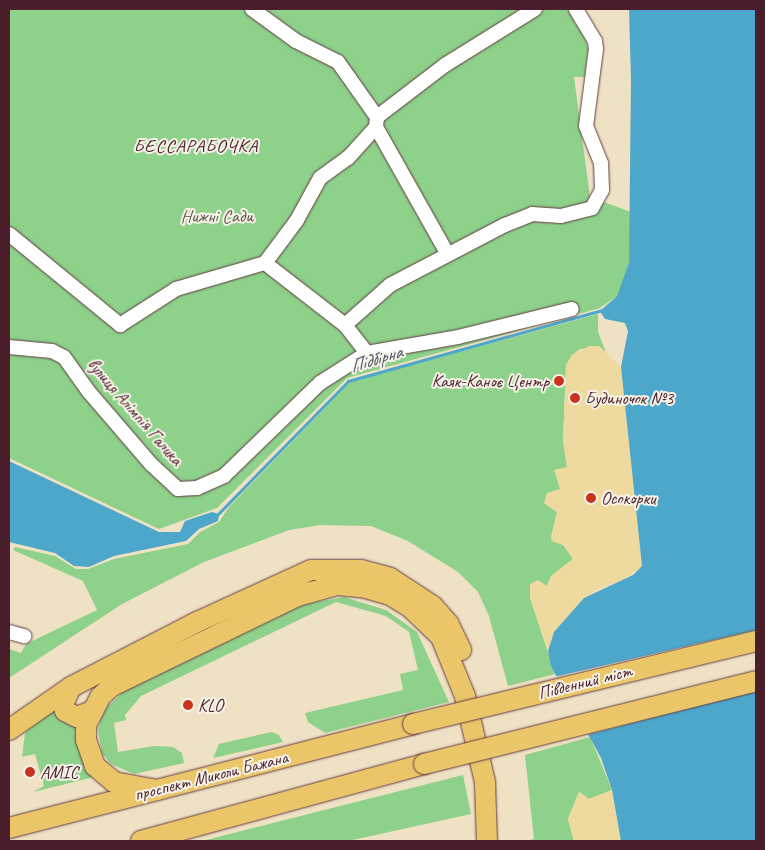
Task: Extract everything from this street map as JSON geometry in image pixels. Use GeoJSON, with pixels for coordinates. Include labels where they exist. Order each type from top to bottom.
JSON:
{"type":"FeatureCollection","features":[{"type":"Feature","properties":{"kind":"highway"},"geometry":{"type":"LineString","coordinates":[[9,730],[70,687],[196,622],[311,570],[361,570],[390,578],[433,606],[458,641],[475,689],[496,784],[501,824],[499,841]]}},
{"type":"Feature","properties":{"kind":"highway"},"geometry":{"type":"LineString","coordinates":[[157,790],[114,782],[95,766],[86,740],[86,726],[92,711],[112,686],[297,596],[337,585],[362,587],[390,595],[428,621],[440,637],[464,696],[485,782],[487,841]]}},
{"type":"Feature","properties":{"kind":"highway","name":"Південний міст"},"geometry":{"type":"LineString","coordinates":[[413,724],[756,641]]}},
{"type":"Feature","properties":{"kind":"highway"},"geometry":{"type":"LineString","coordinates":[[141,841],[164,838],[424,764],[756,682]]}},
{"type":"Feature","properties":{"kind":"highway"},"geometry":{"type":"LineString","coordinates":[[70,687],[63,704],[65,711],[78,717],[92,711]]}},
{"type":"Feature","properties":{"kind":"highway","name":"проспект Миколи Бажана"},"geometry":{"type":"LineString","coordinates":[[9,828],[413,724]]}},
{"type":"Feature","properties":{"kind":"street"},"geometry":{"type":"LineString","coordinates":[[252,9],[296,41],[338,62],[377,122],[447,253]]}},
{"type":"Feature","properties":{"kind":"street"},"geometry":{"type":"LineString","coordinates":[[9,234],[120,324],[176,289],[265,262],[297,220],[320,178],[348,158],[377,122],[446,65],[535,9]]}},
{"type":"Feature","properties":{"kind":"street"},"geometry":{"type":"LineString","coordinates":[[345,324],[390,285],[447,253],[532,214],[561,216],[592,208],[602,190],[602,163],[586,126],[596,49],[595,41],[576,9]]}},
{"type":"Feature","properties":{"kind":"street"},"geometry":{"type":"LineString","coordinates":[[265,262],[345,324],[367,354]]}},
{"type":"Feature","properties":{"kind":"street","name":"вулиця Алімпія Галика"},"geometry":{"type":"LineString","coordinates":[[9,347],[52,350],[64,357],[89,392],[178,490],[197,488],[224,476],[320,383],[367,354],[530,321],[572,308]]}},
{"type":"Feature","properties":{"kind":"street"},"geometry":{"type":"LineString","coordinates":[[9,632],[24,636]]}},
{"type":"Feature","properties":{"kind":"green space","name":"Нижні Сади"},"geometry":{"type":"Polygon","coordinates":[[[9,9],[568,9],[576,25],[581,24],[588,49],[585,77],[574,77],[590,197],[631,212],[629,263],[625,280],[617,296],[600,308],[347,378],[217,508],[159,529],[9,458],[9,9]]]}},
{"type":"Feature","properties":{"kind":"green space"},"geometry":{"type":"Polygon","coordinates":[[[598,314],[598,332],[606,352],[599,346],[580,349],[572,355],[566,365],[563,441],[567,467],[560,489],[544,503],[557,512],[551,537],[568,549],[573,559],[551,576],[547,586],[530,584],[530,598],[555,674],[508,686],[489,616],[478,592],[458,572],[408,541],[371,526],[320,525],[289,530],[204,562],[122,604],[9,678],[9,649],[21,653],[26,644],[97,610],[83,581],[13,550],[15,547],[55,556],[76,569],[88,569],[114,559],[188,544],[200,532],[219,522],[229,507],[350,382],[598,314]]]}},
{"type":"Feature","properties":{"kind":"green space"},"geometry":{"type":"Polygon","coordinates":[[[344,597],[386,610],[417,632],[449,702],[325,733],[308,722],[305,713],[403,690],[400,674],[418,670],[409,632],[386,616],[336,602],[141,696],[125,715],[126,720],[114,723],[118,752],[154,746],[173,747],[182,753],[184,763],[134,774],[111,764],[102,753],[98,731],[101,719],[107,707],[123,692],[305,604],[344,597]]]}},
{"type":"Feature","properties":{"kind":"green space"},"geometry":{"type":"Polygon","coordinates":[[[57,705],[79,723],[81,756],[94,777],[33,792],[44,786],[35,754],[22,757],[25,733],[57,705]]]}},
{"type":"Feature","properties":{"kind":"green space"},"geometry":{"type":"Polygon","coordinates":[[[272,732],[279,735],[283,742],[213,758],[219,744],[272,732]]]}},
{"type":"Feature","properties":{"kind":"green space"},"geometry":{"type":"Polygon","coordinates":[[[590,737],[612,790],[589,799],[579,792],[568,819],[574,841],[526,841],[534,839],[525,755],[590,737]]]}},
{"type":"Feature","properties":{"kind":"green space"},"geometry":{"type":"Polygon","coordinates":[[[463,775],[471,814],[348,841],[202,841],[463,775]]]}},
{"type":"Feature","properties":{"kind":"sand","name":"Осокорки"},"geometry":{"type":"Polygon","coordinates":[[[589,346],[599,346],[621,367],[642,566],[625,579],[593,591],[554,632],[548,651],[530,598],[530,584],[538,580],[547,586],[551,576],[573,559],[563,545],[551,541],[557,512],[544,503],[547,493],[560,489],[554,470],[567,467],[563,442],[566,365],[572,355],[589,346]]]}},
{"type":"Feature","properties":{"kind":"sand"},"geometry":{"type":"Polygon","coordinates":[[[612,790],[621,841],[574,841],[568,819],[579,792],[589,799],[612,790]]]}},
{"type":"Feature","properties":{"kind":"water"},"geometry":{"type":"Polygon","coordinates":[[[629,9],[756,9],[756,841],[621,841],[612,790],[601,758],[551,666],[548,651],[554,632],[584,598],[633,575],[642,566],[621,367],[628,331],[625,323],[605,319],[600,311],[617,296],[629,263],[631,80],[629,9]]]}},
{"type":"Feature","properties":{"kind":"water"},"geometry":{"type":"Polygon","coordinates":[[[9,461],[159,532],[180,532],[185,521],[212,512],[219,514],[218,521],[199,529],[186,541],[114,556],[89,567],[74,566],[55,553],[9,542],[9,461]]]}},
{"type":"Feature","properties":{"kind":"pier"},"geometry":{"type":"Polygon","coordinates":[[[756,630],[756,691],[586,735],[554,677],[756,630]]]}},
{"type":"Feature","properties":{"kind":"waterway","name":"Підбірна"},"geometry":{"type":"LineString","coordinates":[[216,516],[348,381],[603,310]]}},
{"type":"Feature","properties":{"kind":"place","name":"Каяк-Каноє Центр"},"geometry":{"type":"Point","coordinates":[559,381]}},
{"type":"Feature","properties":{"kind":"place","name":"Будиночок №3"},"geometry":{"type":"Point","coordinates":[575,398]}},
{"type":"Feature","properties":{"kind":"place","name":"Осокорки"},"geometry":{"type":"Point","coordinates":[591,498]}},
{"type":"Feature","properties":{"kind":"place","name":"KLO"},"geometry":{"type":"Point","coordinates":[188,705]}},
{"type":"Feature","properties":{"kind":"place","name":"AMIC"},"geometry":{"type":"Point","coordinates":[30,772]}},
{"type":"Feature","properties":{"kind":"district","name":"БЕССАРАБОЧКА"},"geometry":{"type":"Point","coordinates":[196,147]}}]}
